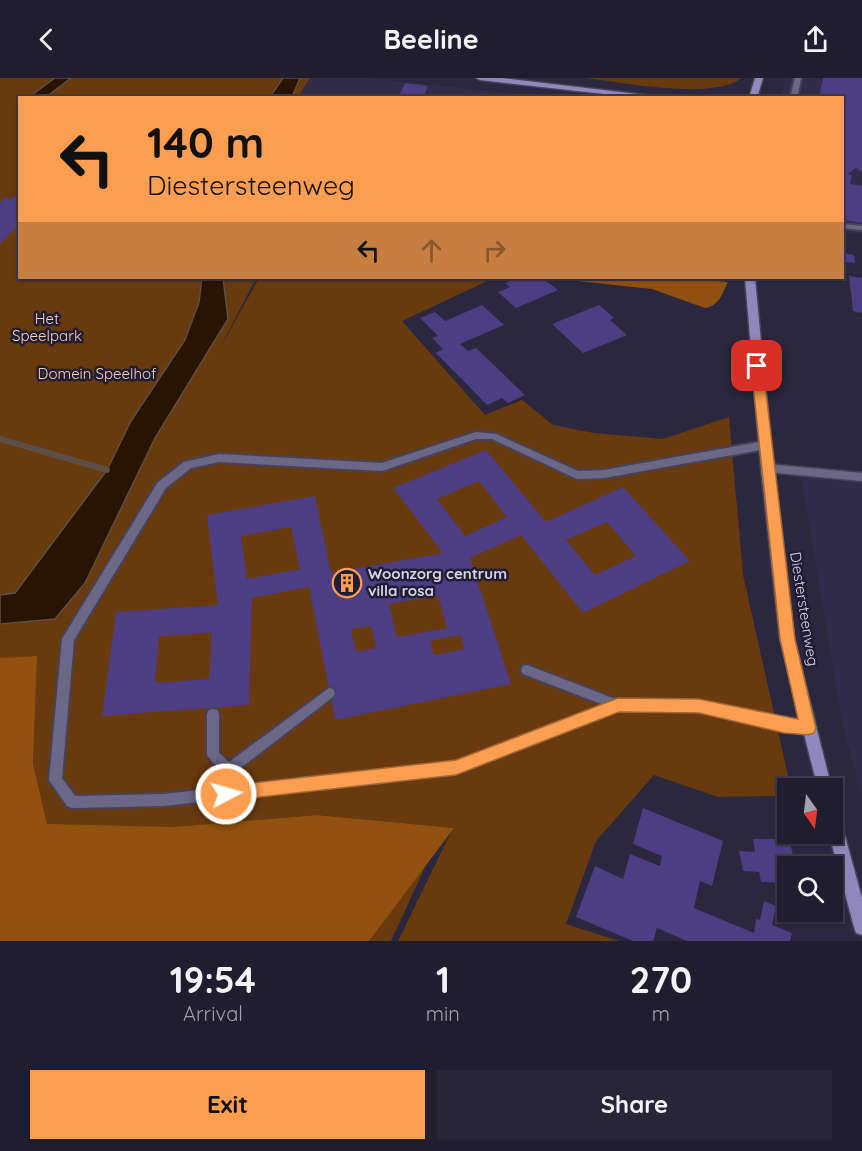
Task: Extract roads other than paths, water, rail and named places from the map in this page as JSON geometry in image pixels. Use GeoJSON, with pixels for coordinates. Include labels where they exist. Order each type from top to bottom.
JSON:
{"type":"FeatureCollection","features":[{"type":"Feature","properties":{"kind":"main road"},"geometry":{"type":"LineString","coordinates":[[480,78],[648,96]]}},
{"type":"Feature","properties":{"kind":"main road"},"geometry":{"type":"LineString","coordinates":[[754,96],[759,78]]}},
{"type":"Feature","properties":{"kind":"main road","name":"Diestersteenweg"},"geometry":{"type":"LineString","coordinates":[[750,279],[767,468],[788,639],[822,778]]}},
{"type":"Feature","properties":{"kind":"main road"},"geometry":{"type":"LineString","coordinates":[[839,844],[862,927]]}},
{"type":"Feature","properties":{"kind":"street"},"geometry":{"type":"LineString","coordinates":[[767,468],[862,477]]}},
{"type":"Feature","properties":{"kind":"lane"},"geometry":{"type":"LineString","coordinates":[[794,96],[798,78]]}},
{"type":"Feature","properties":{"kind":"lane"},"geometry":{"type":"LineString","coordinates":[[844,226],[862,228]]}},
{"type":"Feature","properties":{"kind":"lane"},"geometry":{"type":"LineString","coordinates":[[618,705],[456,768],[163,801],[72,802],[55,780],[68,639],[162,485],[188,465],[219,458],[382,467],[476,435],[493,436],[577,475],[604,474],[765,446]]}},
{"type":"Feature","properties":{"kind":"lane"},"geometry":{"type":"LineString","coordinates":[[527,670],[618,705],[699,706],[784,725],[808,728]]}},
{"type":"Feature","properties":{"kind":"lane"},"geometry":{"type":"LineString","coordinates":[[226,794],[228,770],[330,693]]}},
{"type":"Feature","properties":{"kind":"lane"},"geometry":{"type":"LineString","coordinates":[[213,714],[213,755],[228,770]]}},
{"type":"Feature","properties":{"kind":"waterway"},"geometry":{"type":"LineString","coordinates":[[0,439],[107,470]]}},
{"type":"Feature","properties":{"kind":"place","name":"Woonzorg centrum villa rosa"},"geometry":{"type":"Point","coordinates":[347,583]}},
{"type":"Feature","properties":{"kind":"park label","name":"Het Speelpark"},"geometry":{"type":"Point","coordinates":[47,328]}},
{"type":"Feature","properties":{"kind":"park label","name":"Domein Speelhof"},"geometry":{"type":"Point","coordinates":[97,374]}}]}
